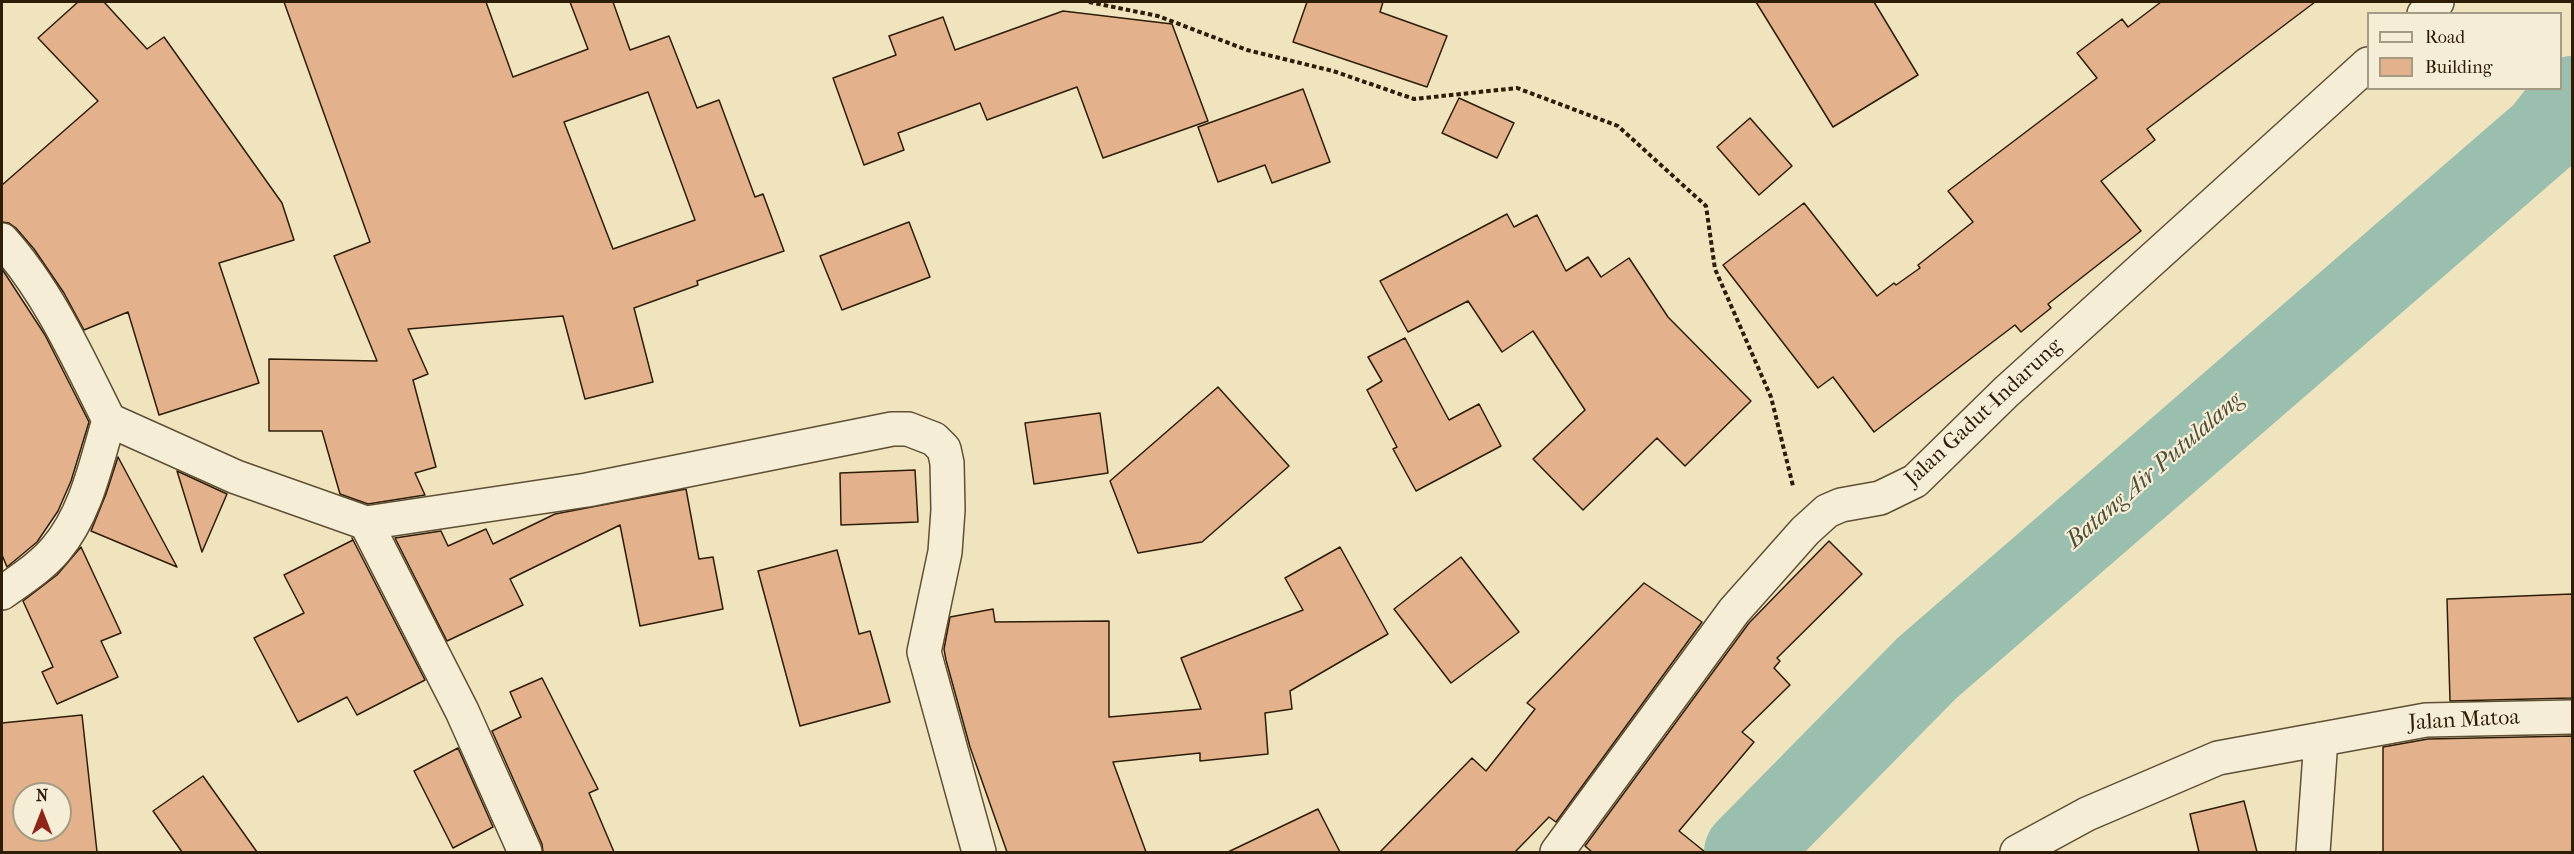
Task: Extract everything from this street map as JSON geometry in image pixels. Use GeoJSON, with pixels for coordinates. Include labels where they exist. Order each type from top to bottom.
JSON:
{"type":"FeatureCollection","features":[{"type":"Feature","properties":{"kind":"street","name":"Jalan Gadut-Indarung"},"geometry":{"type":"LineString","coordinates":[[1557,852],[1734,611],[1805,531],[1827,511],[1841,505],[1880,498],[1915,481],[2006,392],[2367,65]]}},
{"type":"Feature","properties":{"kind":"street"},"geometry":{"type":"LineString","coordinates":[[2,240],[18,258],[67,337],[109,420],[236,477],[366,523],[587,490],[892,429],[914,431],[934,439],[944,449],[947,463],[948,510],[945,552],[924,652],[979,852]]}},
{"type":"Feature","properties":{"kind":"street"},"geometry":{"type":"LineString","coordinates":[[2,593],[27,576],[56,550],[73,523],[90,481],[109,420]]}},
{"type":"Feature","properties":{"kind":"street"},"geometry":{"type":"LineString","coordinates":[[366,523],[462,711],[525,852]]}},
{"type":"Feature","properties":{"kind":"street","name":"Jalan Matoa"},"geometry":{"type":"LineString","coordinates":[[2017,852],[2087,814],[2218,758],[2426,720],[2572,717]]}},
{"type":"Feature","properties":{"kind":"street"},"geometry":{"type":"LineString","coordinates":[[2313,852],[2321,739]]}},
{"type":"Feature","properties":{"kind":"path"},"geometry":{"type":"LineString","coordinates":[[1089,2],[1158,16],[1246,50],[1333,71],[1414,99],[1517,88],[1618,126],[1706,206],[1714,269],[1771,398],[1805,531]]}},
{"type":"Feature","properties":{"kind":"building"},"geometry":{"type":"Polygon","coordinates":[[[78,2],[104,2],[147,49],[164,37],[282,203],[294,240],[219,263],[259,383],[159,415],[128,312],[84,330],[64,293],[34,249],[16,228],[9,223],[2,222],[2,185],[98,101],[38,38],[78,2]]]}},
{"type":"Feature","properties":{"kind":"building"},"geometry":{"type":"Polygon","coordinates":[[[284,2],[486,2],[513,77],[588,49],[570,2],[613,2],[630,50],[669,36],[697,108],[719,100],[755,197],[763,194],[784,251],[697,281],[698,285],[634,308],[653,382],[585,399],[563,316],[408,329],[428,374],[413,380],[436,467],[415,473],[425,495],[368,504],[340,494],[322,431],[269,431],[269,359],[377,361],[334,256],[370,242],[284,2]],[[648,92],[564,122],[613,249],[695,220],[648,92]]]}},
{"type":"Feature","properties":{"kind":"building"},"geometry":{"type":"Polygon","coordinates":[[[1307,2],[1383,2],[1380,12],[1447,36],[1427,87],[1293,42],[1307,2]]]}},
{"type":"Feature","properties":{"kind":"building"},"geometry":{"type":"Polygon","coordinates":[[[1756,2],[1874,2],[1918,75],[1833,127],[1756,2]]]}},
{"type":"Feature","properties":{"kind":"building"},"geometry":{"type":"Polygon","coordinates":[[[2161,2],[2315,2],[2147,129],[2155,140],[2101,181],[2141,231],[2048,304],[2051,308],[2021,332],[2015,325],[1874,432],[1833,377],[1818,388],[1723,265],[1804,203],[1877,296],[1894,283],[1896,285],[1920,268],[1918,265],[1973,222],[1948,191],[2097,78],[2077,53],[2122,19],[2128,27],[2161,2]]]}},
{"type":"Feature","properties":{"kind":"building"},"geometry":{"type":"Polygon","coordinates":[[[1063,11],[1172,24],[1208,121],[1103,158],[1077,87],[987,120],[980,103],[898,133],[904,150],[864,165],[833,78],[896,55],[889,36],[943,17],[955,50],[1063,11]]]}},
{"type":"Feature","properties":{"kind":"building"},"geometry":{"type":"Polygon","coordinates":[[[1303,89],[1330,162],[1272,183],[1265,165],[1218,182],[1198,127],[1303,89]]]}},
{"type":"Feature","properties":{"kind":"building"},"geometry":{"type":"Polygon","coordinates":[[[1459,98],[1514,123],[1497,158],[1442,133],[1459,98]]]}},
{"type":"Feature","properties":{"kind":"building"},"geometry":{"type":"Polygon","coordinates":[[[1750,118],[1792,166],[1759,195],[1717,147],[1750,118]]]}},
{"type":"Feature","properties":{"kind":"building"},"geometry":{"type":"Polygon","coordinates":[[[1507,214],[1514,227],[1537,215],[1566,271],[1588,257],[1601,277],[1629,258],[1668,317],[1751,401],[1685,466],[1657,438],[1583,510],[1533,459],[1585,410],[1533,331],[1502,352],[1468,301],[1408,332],[1380,281],[1507,214]]]}},
{"type":"Feature","properties":{"kind":"building"},"geometry":{"type":"Polygon","coordinates":[[[909,222],[930,277],[842,310],[820,256],[909,222]]]}},
{"type":"Feature","properties":{"kind":"building"},"geometry":{"type":"Polygon","coordinates":[[[2,269],[45,335],[89,422],[71,481],[58,511],[37,542],[7,567],[2,555],[2,269]]]}},
{"type":"Feature","properties":{"kind":"building"},"geometry":{"type":"Polygon","coordinates":[[[1405,338],[1449,420],[1479,404],[1501,446],[1416,491],[1393,449],[1397,447],[1367,390],[1382,381],[1368,357],[1405,338]]]}},
{"type":"Feature","properties":{"kind":"building"},"geometry":{"type":"Polygon","coordinates":[[[1218,387],[1289,466],[1202,542],[1138,553],[1110,481],[1218,387]]]}},
{"type":"Feature","properties":{"kind":"building"},"geometry":{"type":"Polygon","coordinates":[[[1100,413],[1108,473],[1034,484],[1025,423],[1100,413]]]}},
{"type":"Feature","properties":{"kind":"building"},"geometry":{"type":"Polygon","coordinates":[[[118,457],[177,567],[91,531],[118,457]]]}},
{"type":"Feature","properties":{"kind":"building"},"geometry":{"type":"Polygon","coordinates":[[[915,470],[918,522],[841,525],[840,473],[915,470]]]}},
{"type":"Feature","properties":{"kind":"building"},"geometry":{"type":"Polygon","coordinates":[[[177,471],[227,494],[202,552],[177,471]]]}},
{"type":"Feature","properties":{"kind":"building"},"geometry":{"type":"Polygon","coordinates":[[[686,489],[699,559],[713,557],[723,609],[640,626],[620,525],[510,579],[523,605],[447,641],[395,538],[441,531],[448,546],[486,529],[493,544],[555,514],[686,489]]]}},
{"type":"Feature","properties":{"kind":"building"},"geometry":{"type":"Polygon","coordinates":[[[352,538],[425,680],[357,715],[347,697],[298,722],[254,638],[304,613],[284,575],[353,540],[352,538]]]}},
{"type":"Feature","properties":{"kind":"building"},"geometry":{"type":"Polygon","coordinates":[[[1829,541],[1862,574],[1777,658],[1780,661],[1774,668],[1790,685],[1742,732],[1754,742],[1679,831],[1705,852],[1592,852],[1585,846],[1749,623],[1829,541]]]}},
{"type":"Feature","properties":{"kind":"building"},"geometry":{"type":"Polygon","coordinates":[[[81,547],[121,633],[101,641],[118,677],[57,704],[42,672],[53,667],[23,601],[57,575],[81,547]]]}},
{"type":"Feature","properties":{"kind":"building"},"geometry":{"type":"Polygon","coordinates":[[[1340,547],[1388,634],[1290,691],[1292,709],[1265,713],[1268,754],[1200,761],[1200,753],[1113,762],[1146,852],[1007,852],[970,747],[946,660],[944,649],[950,617],[993,609],[995,622],[1109,621],[1109,717],[1201,709],[1181,658],[1303,610],[1285,578],[1340,547]]]}},
{"type":"Feature","properties":{"kind":"building"},"geometry":{"type":"Polygon","coordinates":[[[837,550],[859,634],[870,631],[890,702],[800,726],[758,571],[837,550]]]}},
{"type":"Feature","properties":{"kind":"building"},"geometry":{"type":"Polygon","coordinates":[[[1461,557],[1519,632],[1451,683],[1394,609],[1461,557]]]}},
{"type":"Feature","properties":{"kind":"building"},"geometry":{"type":"Polygon","coordinates":[[[1644,583],[1702,622],[1556,822],[1549,817],[1515,852],[1380,852],[1472,758],[1486,771],[1535,709],[1527,703],[1644,583]]]}},
{"type":"Feature","properties":{"kind":"building"},"geometry":{"type":"Polygon","coordinates":[[[2572,594],[2572,698],[2450,701],[2447,599],[2572,594]]]}},
{"type":"Feature","properties":{"kind":"building"},"geometry":{"type":"Polygon","coordinates":[[[542,678],[598,789],[589,793],[614,852],[543,852],[542,844],[492,731],[521,717],[510,692],[542,678]]]}},
{"type":"Feature","properties":{"kind":"building"},"geometry":{"type":"Polygon","coordinates":[[[82,715],[97,852],[2,852],[2,723],[82,715]]]}},
{"type":"Feature","properties":{"kind":"building"},"geometry":{"type":"Polygon","coordinates":[[[2572,736],[2572,852],[2383,852],[2383,747],[2428,739],[2572,736]]]}},
{"type":"Feature","properties":{"kind":"building"},"geometry":{"type":"Polygon","coordinates":[[[458,748],[493,827],[453,848],[414,771],[458,748]]]}},
{"type":"Feature","properties":{"kind":"building"},"geometry":{"type":"Polygon","coordinates":[[[203,776],[257,852],[182,852],[153,811],[203,776]]]}},
{"type":"Feature","properties":{"kind":"building"},"geometry":{"type":"Polygon","coordinates":[[[2244,801],[2257,852],[2199,852],[2190,814],[2244,801]]]}},
{"type":"Feature","properties":{"kind":"building"},"geometry":{"type":"Polygon","coordinates":[[[1318,809],[1340,852],[1228,852],[1318,809]]]}},
{"type":"Feature","properties":{"kind":"waterway","name":"Batang Air Putulalang"},"geometry":{"type":"LineString","coordinates":[[1746,852],[1927,668],[2544,134],[2572,98]]}}]}
